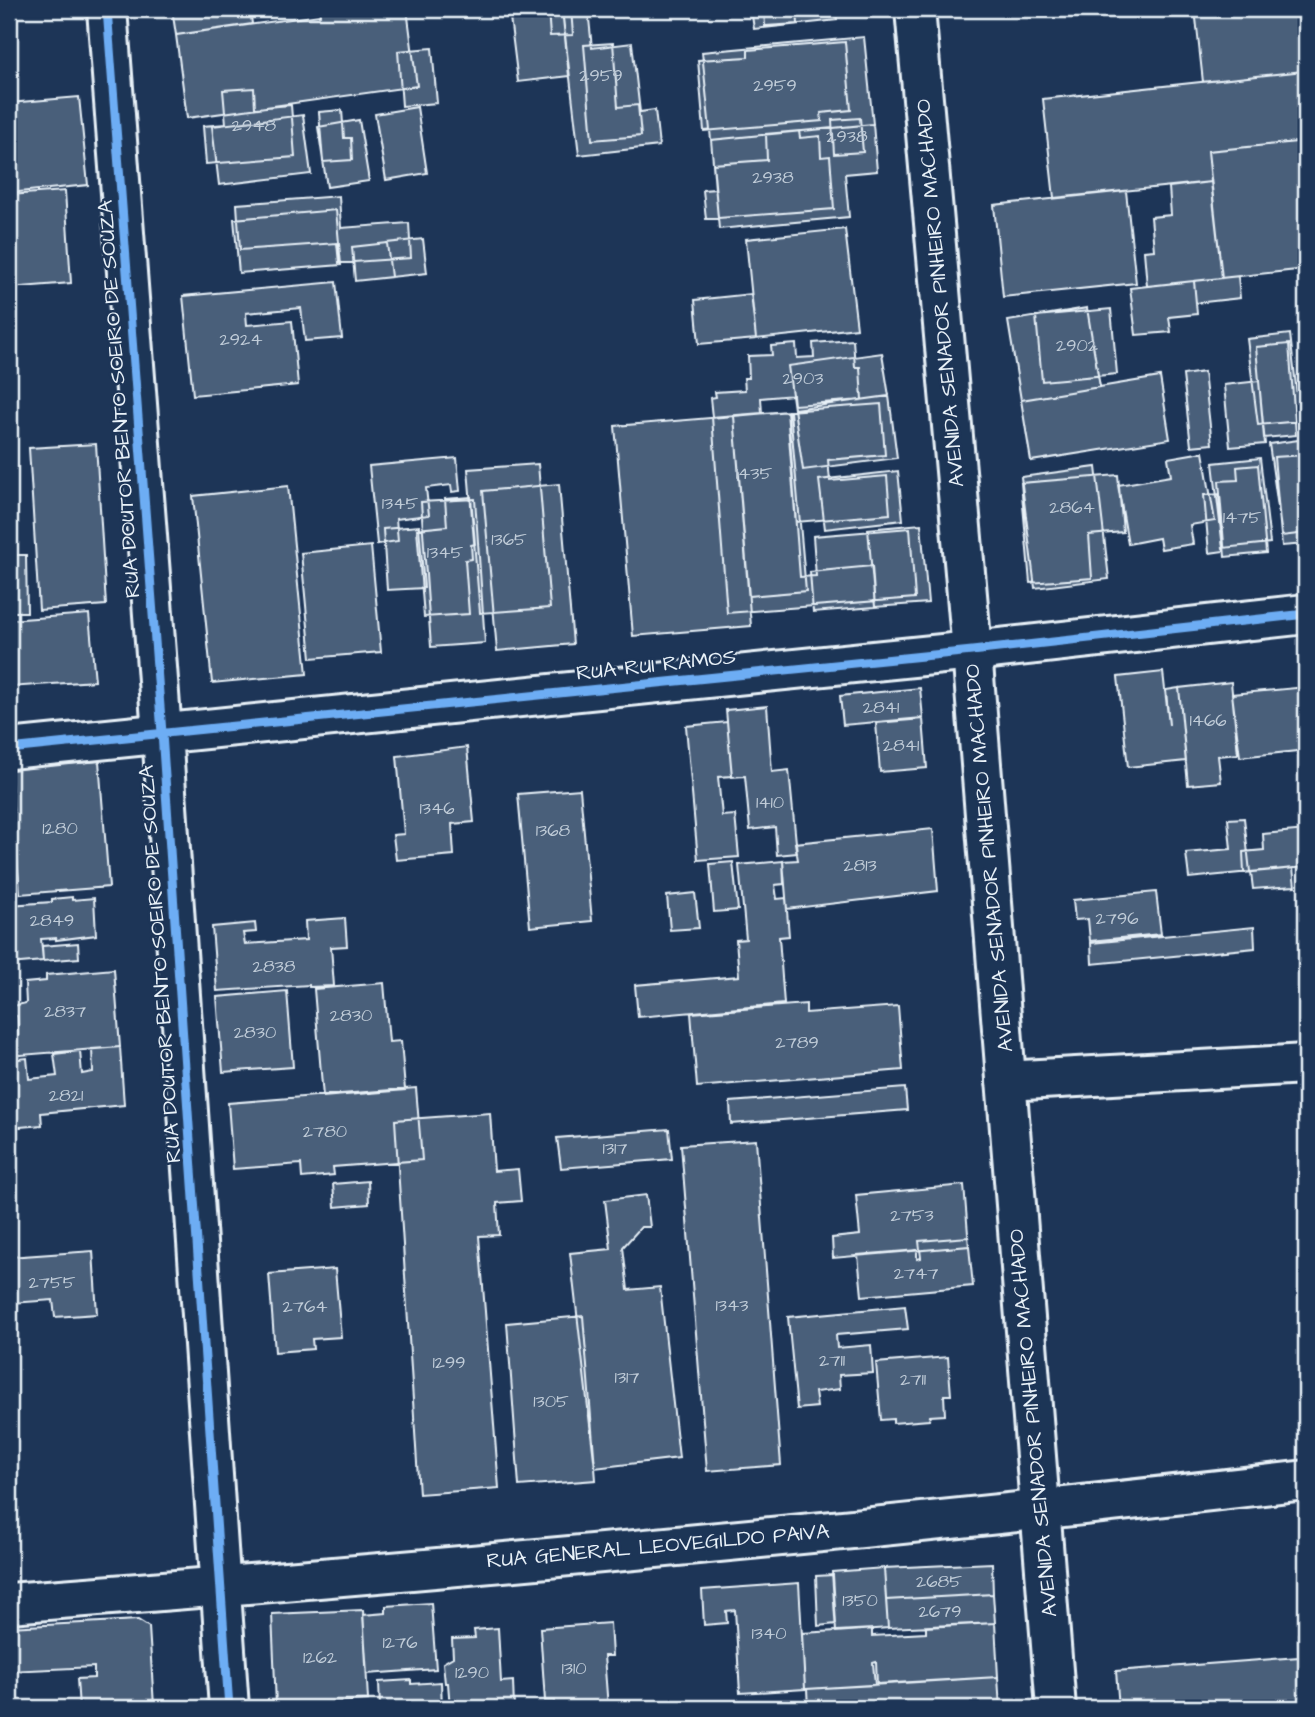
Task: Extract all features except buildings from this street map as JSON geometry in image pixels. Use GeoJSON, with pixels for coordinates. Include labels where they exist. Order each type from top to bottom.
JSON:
{"type":"FeatureCollection","features":[{"type":"Feature","properties":{"kind":"street","name":"RUA DOUTOR BENTO SOEIRO DE SOUZA"},"geometry":{"type":"LineString","coordinates":[[107,9],[162,733],[229,1708]]}},
{"type":"Feature","properties":{"kind":"street","name":"AVENIDA SENADOR PINHEIRO MACHADO"},"geometry":{"type":"LineString","coordinates":[[915,9],[972,651],[1056,1708]]}},
{"type":"Feature","properties":{"kind":"street","name":"RUA RUI RAMOS"},"geometry":{"type":"LineString","coordinates":[[9,749],[972,651],[1306,614]]}},
{"type":"Feature","properties":{"kind":"street"},"geometry":{"type":"LineString","coordinates":[[1006,1081],[1306,1064]]}},
{"type":"Feature","properties":{"kind":"street","name":"RUA GENERAL LEOVEGILDO PAIVA"},"geometry":{"type":"LineString","coordinates":[[9,1604],[222,1587],[1040,1511],[1306,1480]]}},
{"type":"Feature","properties":{"kind":"cycle path"},"geometry":{"type":"LineString","coordinates":[[107,9],[162,733],[229,1708]]}},
{"type":"Feature","properties":{"kind":"cycle path"},"geometry":{"type":"LineString","coordinates":[[9,749],[972,651],[1306,614]]}}]}
